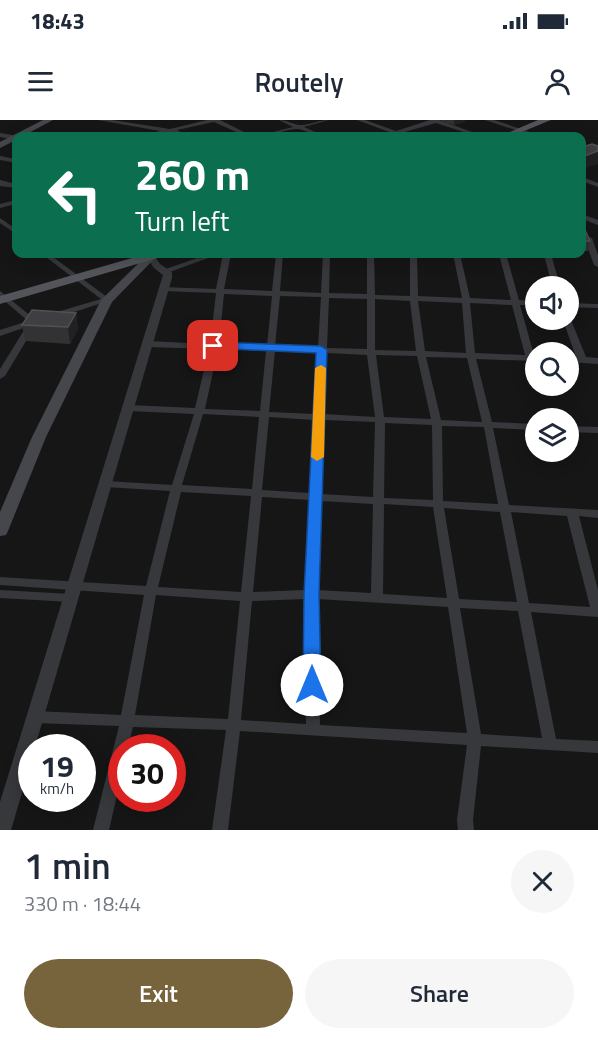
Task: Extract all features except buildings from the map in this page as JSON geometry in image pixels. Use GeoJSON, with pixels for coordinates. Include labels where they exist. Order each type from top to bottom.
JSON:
{"type":"FeatureCollection","features":[{"type":"Feature","properties":{"kind":"main road"},"geometry":{"type":"LineString","coordinates":[[26,132],[49,120]]}},
{"type":"Feature","properties":{"kind":"main road"},"geometry":{"type":"LineString","coordinates":[[517,132],[546,120]]}},
{"type":"Feature","properties":{"kind":"main road"},"geometry":{"type":"LineString","coordinates":[[2,297],[138,258]]}},
{"type":"Feature","properties":{"kind":"main road"},"geometry":{"type":"LineString","coordinates":[[0,531],[39,437],[107,300],[148,258]]}},
{"type":"Feature","properties":{"kind":"street"},"geometry":{"type":"LineString","coordinates":[[101,120],[174,131]]}},
{"type":"Feature","properties":{"kind":"street"},"geometry":{"type":"LineString","coordinates":[[146,127],[156,120]]}},
{"type":"Feature","properties":{"kind":"street"},"geometry":{"type":"LineString","coordinates":[[200,120],[213,121],[239,132]]}},
{"type":"Feature","properties":{"kind":"street"},"geometry":{"type":"LineString","coordinates":[[282,120],[310,132]]}},
{"type":"Feature","properties":{"kind":"street"},"geometry":{"type":"LineString","coordinates":[[279,132],[326,120]]}},
{"type":"Feature","properties":{"kind":"street"},"geometry":{"type":"LineString","coordinates":[[360,120],[392,132]]}},
{"type":"Feature","properties":{"kind":"street"},"geometry":{"type":"LineString","coordinates":[[488,120],[524,132]]}},
{"type":"Feature","properties":{"kind":"street"},"geometry":{"type":"LineString","coordinates":[[168,132],[213,121]]}},
{"type":"Feature","properties":{"kind":"street"},"geometry":{"type":"LineString","coordinates":[[398,132],[434,121],[468,132]]}},
{"type":"Feature","properties":{"kind":"street"},"geometry":{"type":"LineString","coordinates":[[586,240],[598,265]]}},
{"type":"Feature","properties":{"kind":"street"},"geometry":{"type":"LineString","coordinates":[[50,258],[107,300]]}},
{"type":"Feature","properties":{"kind":"street"},"geometry":{"type":"LineString","coordinates":[[1,830],[168,274],[157,266],[154,258]]}},
{"type":"Feature","properties":{"kind":"street"},"geometry":{"type":"LineString","coordinates":[[164,271],[203,258]]}},
{"type":"Feature","properties":{"kind":"street"},"geometry":{"type":"LineString","coordinates":[[101,830],[127,721],[151,592],[176,489],[199,412],[213,346],[220,291],[227,258]]}},
{"type":"Feature","properties":{"kind":"street"},"geometry":{"type":"LineString","coordinates":[[220,830],[234,725],[280,258]]}},
{"type":"Feature","properties":{"kind":"street"},"geometry":{"type":"LineString","coordinates":[[313,730],[311,594],[327,258]]}},
{"type":"Feature","properties":{"kind":"street"},"geometry":{"type":"LineString","coordinates":[[370,258],[372,296],[370,351],[380,420],[377,598]]}},
{"type":"Feature","properties":{"kind":"street"},"geometry":{"type":"LineString","coordinates":[[414,258],[414,298],[421,354],[437,423],[438,504],[475,739],[465,820],[466,830]]}},
{"type":"Feature","properties":{"kind":"street"},"geometry":{"type":"LineString","coordinates":[[458,258],[466,300],[471,356],[505,508],[550,744]]}},
{"type":"Feature","properties":{"kind":"street"},"geometry":{"type":"LineString","coordinates":[[504,258],[529,342]]}},
{"type":"Feature","properties":{"kind":"street"},"geometry":{"type":"LineString","coordinates":[[548,258],[553,276]]}},
{"type":"Feature","properties":{"kind":"street"},"geometry":{"type":"LineString","coordinates":[[162,289],[525,303]]}},
{"type":"Feature","properties":{"kind":"street"},"geometry":{"type":"LineString","coordinates":[[2,297],[34,322]]}},
{"type":"Feature","properties":{"kind":"street"},"geometry":{"type":"LineString","coordinates":[[0,333],[107,300]]}},
{"type":"Feature","properties":{"kind":"street"},"geometry":{"type":"LineString","coordinates":[[579,305],[598,306]]}},
{"type":"Feature","properties":{"kind":"street"},"geometry":{"type":"LineString","coordinates":[[0,376],[34,322]]}},
{"type":"Feature","properties":{"kind":"street"},"geometry":{"type":"LineString","coordinates":[[571,330],[582,360]]}},
{"type":"Feature","properties":{"kind":"street"},"geometry":{"type":"LineString","coordinates":[[148,344],[525,358]]}},
{"type":"Feature","properties":{"kind":"street"},"geometry":{"type":"LineString","coordinates":[[0,358],[10,359]]}},
{"type":"Feature","properties":{"kind":"street"},"geometry":{"type":"LineString","coordinates":[[579,360],[598,361]]}},
{"type":"Feature","properties":{"kind":"street"},"geometry":{"type":"LineString","coordinates":[[129,408],[525,427]]}},
{"type":"Feature","properties":{"kind":"street"},"geometry":{"type":"LineString","coordinates":[[579,429],[598,430]]}},
{"type":"Feature","properties":{"kind":"street"},"geometry":{"type":"LineString","coordinates":[[106,484],[598,514]]}},
{"type":"Feature","properties":{"kind":"street"},"geometry":{"type":"LineString","coordinates":[[0,594],[151,592],[246,597],[311,594],[598,612],[572,512]]}},
{"type":"Feature","properties":{"kind":"street"},"geometry":{"type":"LineString","coordinates":[[0,581],[73,592]]}},
{"type":"Feature","properties":{"kind":"street"},"geometry":{"type":"LineString","coordinates":[[35,717],[234,725],[598,747]]}},
{"type":"Feature","properties":{"kind":"slow traffic"},"geometry":{"type":"LineString","coordinates":[[317,457],[321,368]]}},
{"type":"Feature","properties":{"kind":"route"},"geometry":{"type":"LineString","coordinates":[[213,346],[321,350],[311,594],[312,685]]}}]}
